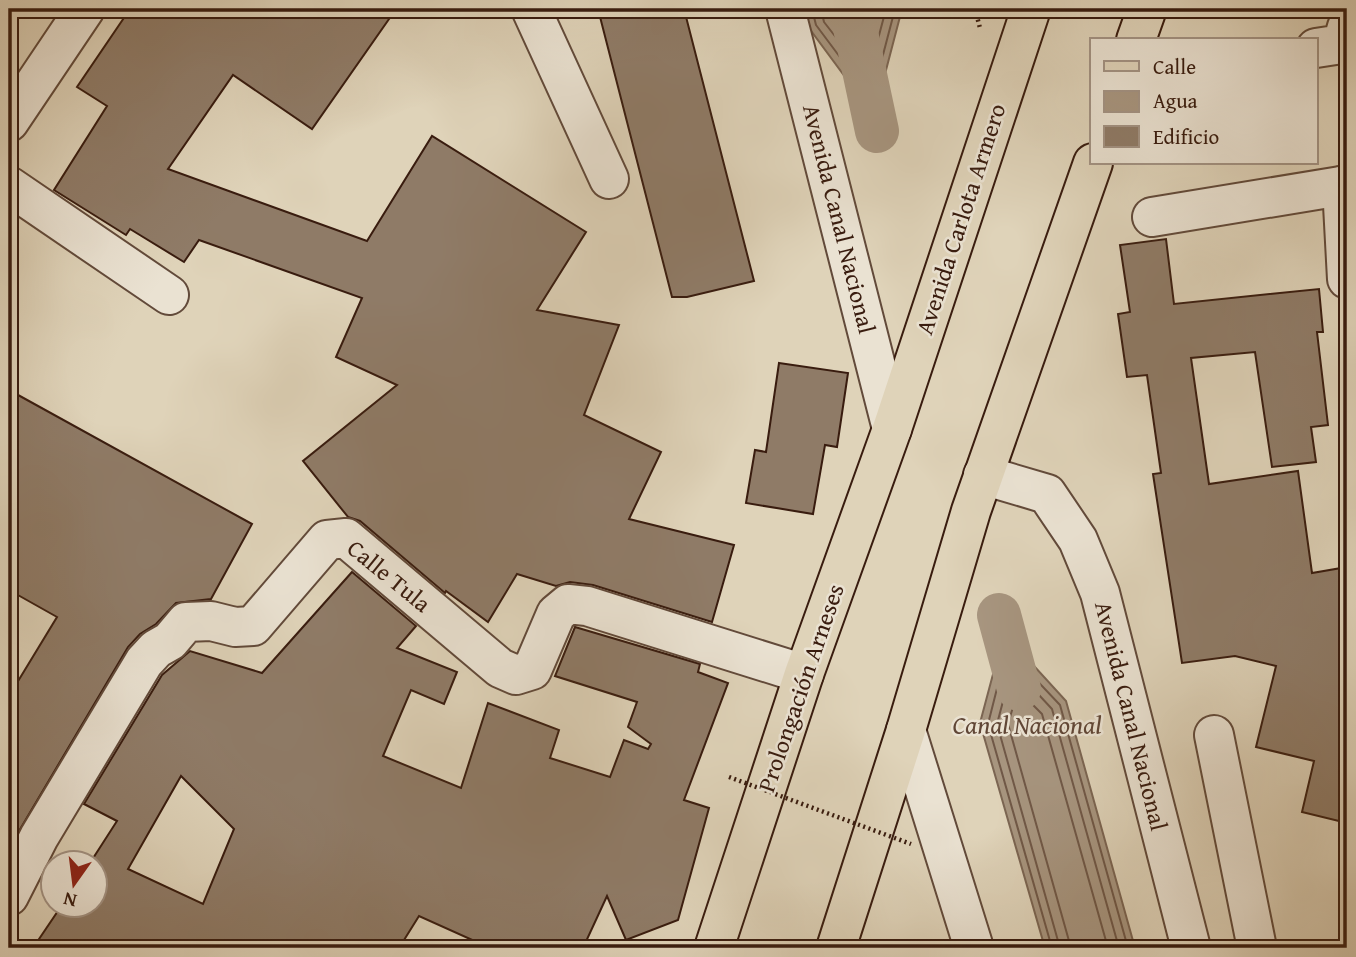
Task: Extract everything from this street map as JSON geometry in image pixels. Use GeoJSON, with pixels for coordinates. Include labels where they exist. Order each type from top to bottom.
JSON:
{"type":"FeatureCollection","features":[{"type":"Feature","properties":{"kind":"main road","name":"Avenida Carlota Armero"},"geometry":{"type":"LineString","coordinates":[[892,429],[1031,9]]}},
{"type":"Feature","properties":{"kind":"main road"},"geometry":{"type":"LineString","coordinates":[[1137,38],[1147,9]]}},
{"type":"Feature","properties":{"kind":"main road"},"geometry":{"type":"LineString","coordinates":[[836,948],[906,730],[971,511],[1093,164]]}},
{"type":"Feature","properties":{"kind":"main road","name":"Prolongación Arneses"},"geometry":{"type":"LineString","coordinates":[[714,948],[804,674],[892,429]]}},
{"type":"Feature","properties":{"kind":"street"},"geometry":{"type":"LineString","coordinates":[[531,9],[610,179]]}},
{"type":"Feature","properties":{"kind":"street","name":"Avenida Canal Nacional"},"geometry":{"type":"LineString","coordinates":[[785,9],[892,429]]}},
{"type":"Feature","properties":{"kind":"street"},"geometry":{"type":"LineString","coordinates":[[9,122],[73,13]]}},
{"type":"Feature","properties":{"kind":"street"},"geometry":{"type":"LineString","coordinates":[[1318,48],[1342,44],[1347,27]]}},
{"type":"Feature","properties":{"kind":"street"},"geometry":{"type":"LineString","coordinates":[[1152,217],[1345,185],[1347,279]]}},
{"type":"Feature","properties":{"kind":"street"},"geometry":{"type":"LineString","coordinates":[[9,186],[169,295]]}},
{"type":"Feature","properties":{"kind":"street","name":"Avenida Canal Nacional"},"geometry":{"type":"LineString","coordinates":[[984,475],[1047,494],[1078,540],[1100,593],[1191,948]]}},
{"type":"Feature","properties":{"kind":"street","name":"Calle Tula"},"geometry":{"type":"LineString","coordinates":[[9,896],[39,837],[144,662],[156,649],[170,641],[187,622],[211,621],[235,627],[253,626],[327,540],[346,538],[500,668],[516,675],[532,670],[556,614],[568,604],[587,606],[804,674]]}},
{"type":"Feature","properties":{"kind":"street"},"geometry":{"type":"LineString","coordinates":[[906,730],[974,948]]}},
{"type":"Feature","properties":{"kind":"street"},"geometry":{"type":"LineString","coordinates":[[1214,735],[1257,948]]}},
{"type":"Feature","properties":{"kind":"path"},"geometry":{"type":"LineString","coordinates":[[729,777],[911,844]]}},
{"type":"Feature","properties":{"kind":"water"},"geometry":{"type":"Polygon","coordinates":[[[805,9],[902,9],[874,116],[809,28],[805,9]]]}},
{"type":"Feature","properties":{"kind":"water","name":"Canal Nacional"},"geometry":{"type":"Polygon","coordinates":[[[1004,633],[1066,701],[1135,948],[1045,948],[980,723],[1004,633]]]}},
{"type":"Feature","properties":{"kind":"building"},"geometry":{"type":"Polygon","coordinates":[[[130,9],[396,9],[312,129],[233,75],[168,169],[367,241],[432,136],[586,232],[537,310],[619,325],[584,415],[661,452],[629,519],[734,545],[712,622],[593,585],[570,582],[556,586],[517,574],[488,622],[446,591],[445,593],[360,521],[348,517],[303,461],[397,385],[336,357],[362,298],[199,240],[184,262],[130,229],[126,235],[54,190],[107,106],[77,87],[130,9]]]}},
{"type":"Feature","properties":{"kind":"building"},"geometry":{"type":"Polygon","coordinates":[[[598,9],[684,9],[754,281],[687,297],[672,297],[598,9]]]}},
{"type":"Feature","properties":{"kind":"building"},"geometry":{"type":"Polygon","coordinates":[[[1166,239],[1174,304],[1319,289],[1323,332],[1317,332],[1328,425],[1311,427],[1316,462],[1272,467],[1255,352],[1191,358],[1209,484],[1298,471],[1312,573],[1347,567],[1347,823],[1302,812],[1314,761],[1256,747],[1276,666],[1235,656],[1182,663],[1153,474],[1161,473],[1147,375],[1127,377],[1118,314],[1130,312],[1120,245],[1166,239]]]}},
{"type":"Feature","properties":{"kind":"building"},"geometry":{"type":"Polygon","coordinates":[[[779,363],[848,373],[837,447],[825,445],[813,514],[746,503],[755,450],[766,452],[779,363]]]}},
{"type":"Feature","properties":{"kind":"building"},"geometry":{"type":"Polygon","coordinates":[[[9,390],[252,524],[211,599],[176,603],[128,647],[9,848],[9,696],[57,617],[9,590],[9,390]]]}},
{"type":"Feature","properties":{"kind":"building"},"geometry":{"type":"Polygon","coordinates":[[[352,572],[416,626],[397,648],[457,672],[444,704],[411,690],[383,756],[461,788],[488,703],[559,730],[550,758],[610,777],[624,740],[648,749],[651,744],[628,727],[637,702],[555,676],[575,627],[700,664],[698,672],[728,683],[684,800],[709,808],[678,920],[626,940],[607,896],[583,948],[490,948],[419,916],[399,948],[33,948],[53,918],[108,918],[108,848],[100,848],[117,821],[84,804],[162,675],[190,651],[262,673],[352,572]],[[181,776],[128,869],[203,904],[234,829],[181,776]]]}},
{"type":"Feature","properties":{"kind":"waterway","name":"Canal Nacional"},"geometry":{"type":"LineString","coordinates":[[851,9],[877,131]]}},
{"type":"Feature","properties":{"kind":"waterway","name":"Canal Nacional"},"geometry":{"type":"LineString","coordinates":[[999,615],[1019,689]]}}]}
